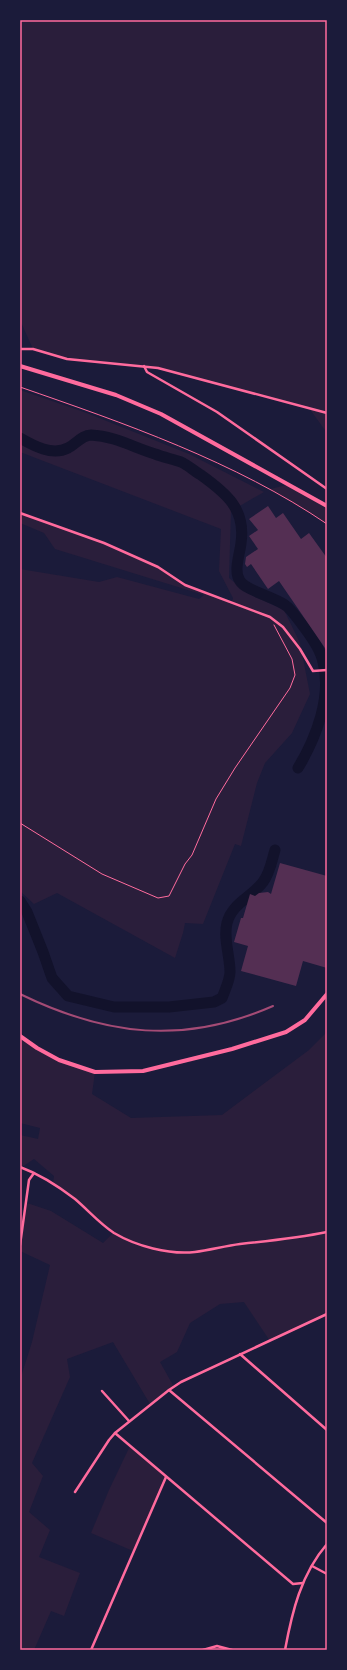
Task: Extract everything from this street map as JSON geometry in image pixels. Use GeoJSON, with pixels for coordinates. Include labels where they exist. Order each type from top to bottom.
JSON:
{"type":"FeatureCollection","features":[{"type":"Feature","properties":{"kind":"main road"},"geometry":{"type":"LineString","coordinates":[[20,366],[116,395],[161,414],[327,506]]}},
{"type":"Feature","properties":{"kind":"main road"},"geometry":{"type":"LineString","coordinates":[[20,1036],[37,1048],[59,1060],[95,1072],[143,1071],[232,1049],[286,1032],[305,1020],[327,994]]}},
{"type":"Feature","properties":{"kind":"street"},"geometry":{"type":"LineString","coordinates":[[20,349],[33,349],[67,358],[116,364],[144,365],[327,413]]}},
{"type":"Feature","properties":{"kind":"street"},"geometry":{"type":"LineString","coordinates":[[144,365],[147,372],[217,412],[327,488]]}},
{"type":"Feature","properties":{"kind":"street"},"geometry":{"type":"LineString","coordinates":[[20,513],[112,546],[158,567],[185,585],[270,617],[282,627],[300,649],[313,671],[327,670]]}},
{"type":"Feature","properties":{"kind":"street"},"geometry":{"type":"LineString","coordinates":[[20,1166],[34,1173],[76,1200],[93,1217],[114,1233],[130,1240],[167,1251],[194,1252],[327,1232]]}},
{"type":"Feature","properties":{"kind":"street"},"geometry":{"type":"LineString","coordinates":[[20,1245],[29,1180],[34,1173]]}},
{"type":"Feature","properties":{"kind":"street"},"geometry":{"type":"LineString","coordinates":[[75,1492],[115,1433],[169,1390],[182,1382],[240,1354],[327,1314]]}},
{"type":"Feature","properties":{"kind":"street"},"geometry":{"type":"LineString","coordinates":[[240,1354],[327,1430]]}},
{"type":"Feature","properties":{"kind":"street"},"geometry":{"type":"LineString","coordinates":[[169,1390],[327,1523]]}},
{"type":"Feature","properties":{"kind":"street"},"geometry":{"type":"LineString","coordinates":[[102,1391],[129,1421]]}},
{"type":"Feature","properties":{"kind":"street"},"geometry":{"type":"LineString","coordinates":[[115,1433],[293,1584],[303,1583]]}},
{"type":"Feature","properties":{"kind":"street"},"geometry":{"type":"LineString","coordinates":[[91,1650],[166,1477]]}},
{"type":"Feature","properties":{"kind":"street"},"geometry":{"type":"LineString","coordinates":[[285,1650],[291,1618],[303,1583],[312,1566],[327,1544]]}},
{"type":"Feature","properties":{"kind":"street"},"geometry":{"type":"LineString","coordinates":[[312,1566],[327,1574]]}},
{"type":"Feature","properties":{"kind":"street"},"geometry":{"type":"LineString","coordinates":[[203,1650],[217,1646],[232,1650]]}},
{"type":"Feature","properties":{"kind":"path"},"geometry":{"type":"LineString","coordinates":[[20,387],[84,409],[190,451],[270,489],[327,524]]}},
{"type":"Feature","properties":{"kind":"path"},"geometry":{"type":"LineString","coordinates":[[20,823],[102,874],[158,898],[169,896],[185,864],[196,847],[216,799],[235,768],[290,688],[295,675],[292,659],[270,617]]}},
{"type":"Feature","properties":{"kind":"shaded area"},"geometry":{"type":"Polygon","coordinates":[[[20,20],[327,20],[327,433],[309,408],[158,368],[67,359],[33,349],[20,320],[20,20]]]}},
{"type":"Feature","properties":{"kind":"shaded area"},"geometry":{"type":"Polygon","coordinates":[[[20,390],[84,412],[189,454],[264,492],[231,511],[229,578],[249,594],[284,610],[300,643],[310,694],[292,733],[265,763],[257,783],[241,846],[235,844],[203,924],[185,923],[175,958],[57,893],[34,904],[20,891],[20,569],[99,582],[117,577],[199,599],[204,595],[55,549],[44,533],[20,523],[20,513],[134,555],[158,567],[185,585],[232,602],[233,598],[219,571],[221,529],[20,452],[20,390]]]}},
{"type":"Feature","properties":{"kind":"shaded area"},"geometry":{"type":"Polygon","coordinates":[[[287,485],[327,506],[327,524],[270,489],[287,485]]]}},
{"type":"Feature","properties":{"kind":"shaded area"},"geometry":{"type":"Polygon","coordinates":[[[327,1032],[327,1314],[270,1341],[244,1302],[220,1304],[190,1323],[177,1352],[160,1362],[174,1387],[150,1404],[113,1342],[67,1359],[70,1377],[32,1463],[43,1476],[29,1512],[50,1530],[39,1557],[80,1573],[64,1616],[51,1611],[34,1650],[20,1650],[20,1380],[32,1342],[50,1265],[20,1251],[27,1203],[51,1211],[103,1243],[113,1233],[75,1200],[53,1184],[54,1176],[34,1159],[20,1167],[20,1135],[38,1139],[40,1128],[20,1123],[20,1036],[59,1060],[95,1072],[92,1094],[131,1118],[222,1115],[309,1050],[327,1032]]]}},
{"type":"Feature","properties":{"kind":"shaded area"},"geometry":{"type":"Polygon","coordinates":[[[130,1446],[166,1477],[133,1551],[91,1533],[130,1446]]]}},
{"type":"Feature","properties":{"kind":"building"},"geometry":{"type":"Polygon","coordinates":[[[268,506],[276,518],[283,513],[301,539],[309,533],[327,558],[327,651],[279,581],[268,589],[251,564],[247,567],[245,564],[246,557],[258,549],[249,536],[258,530],[249,519],[268,506]]]}},
{"type":"Feature","properties":{"kind":"building"},"geometry":{"type":"Polygon","coordinates":[[[280,863],[327,876],[327,968],[303,961],[296,986],[241,971],[248,946],[234,942],[250,894],[255,896],[259,893],[268,892],[271,894],[280,863]]]}},
{"type":"Feature","properties":{"kind":"waterway"},"geometry":{"type":"LineString","coordinates":[[20,438],[37,447],[56,451],[68,448],[88,435],[108,437],[184,463],[226,495],[237,511],[242,531],[237,567],[240,581],[248,587],[280,602],[287,607],[311,636],[322,657],[325,675],[325,689],[321,717],[311,744],[298,768]]}},
{"type":"Feature","properties":{"kind":"waterway"},"geometry":{"type":"LineString","coordinates":[[20,901],[27,912],[52,978],[68,996],[114,1007],[169,1007],[214,1002],[222,998],[230,975],[226,941],[227,923],[233,910],[263,882],[269,871],[275,850]]}},
{"type":"Feature","properties":{"kind":"railway"},"geometry":{"type":"LineString","coordinates":[[20,994],[52,1008],[83,1019],[114,1027],[145,1030],[177,1030],[208,1026],[240,1018],[273,1006]]}}]}
